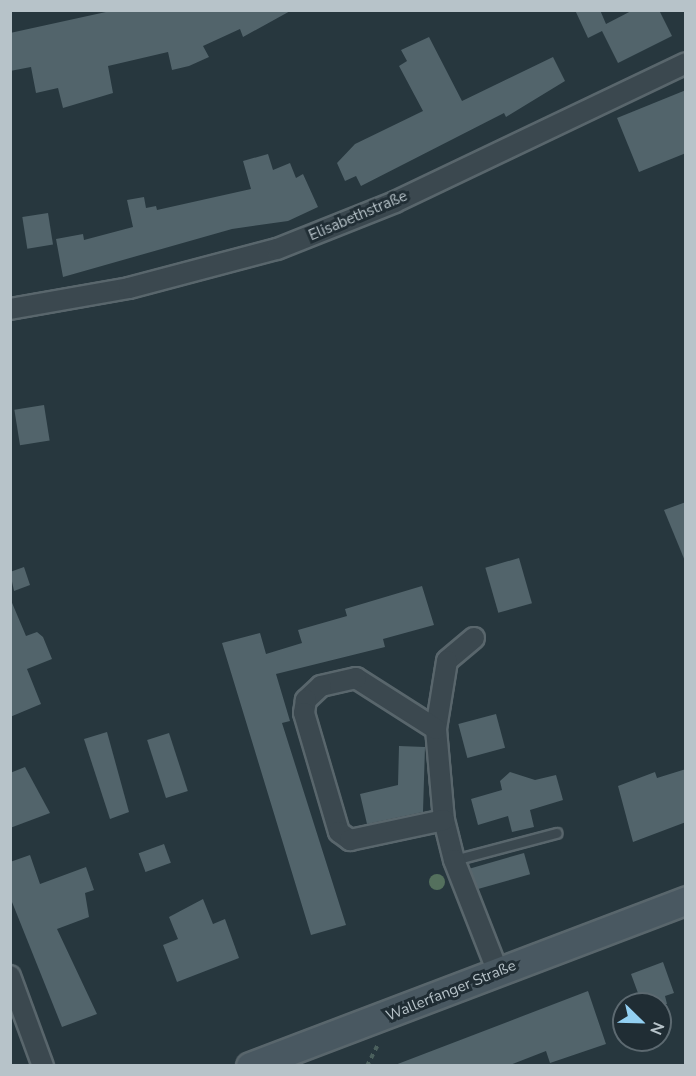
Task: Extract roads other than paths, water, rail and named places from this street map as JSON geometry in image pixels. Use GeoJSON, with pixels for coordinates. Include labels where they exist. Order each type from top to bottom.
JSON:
{"type":"FeatureCollection","features":[{"type":"Feature","properties":{"kind":"main road","name":"Wallerfanger Straße"},"geometry":{"type":"LineString","coordinates":[[250,1065],[686,900]]}},
{"type":"Feature","properties":{"kind":"street","name":"Elisabethstraße"},"geometry":{"type":"LineString","coordinates":[[10,309],[129,288],[277,249],[394,202],[686,63]]}},
{"type":"Feature","properties":{"kind":"street"},"geometry":{"type":"LineString","coordinates":[[474,638],[447,661],[436,729],[444,820],[454,860],[498,972]]}},
{"type":"Feature","properties":{"kind":"street"},"geometry":{"type":"LineString","coordinates":[[436,729],[356,678],[321,686],[306,700],[304,713],[339,832],[350,840],[444,820]]}},
{"type":"Feature","properties":{"kind":"street"},"geometry":{"type":"LineString","coordinates":[[10,976],[43,1065]]}},
{"type":"Feature","properties":{"kind":"lane"},"geometry":{"type":"LineString","coordinates":[[454,860],[556,833]]}}]}
